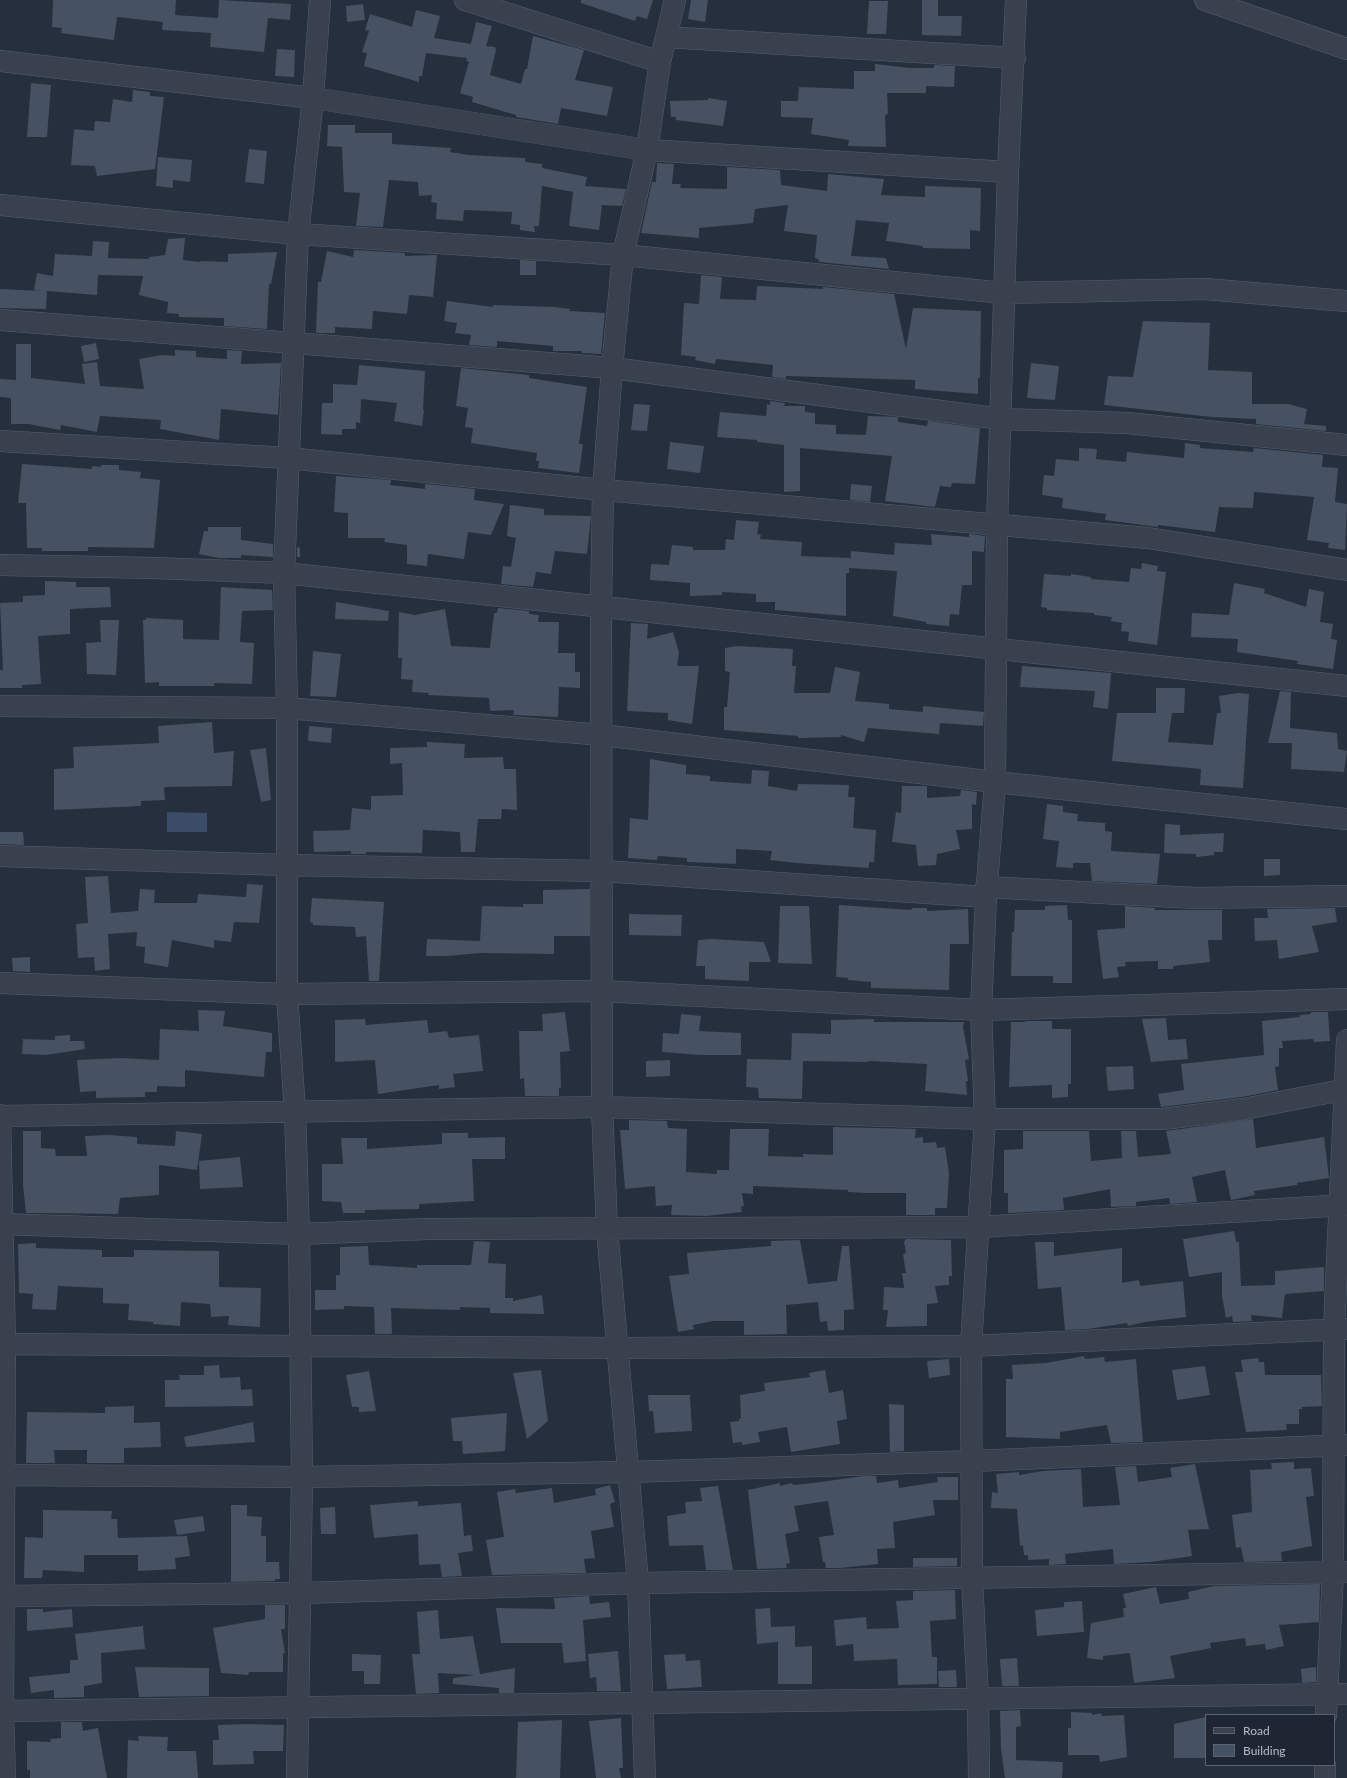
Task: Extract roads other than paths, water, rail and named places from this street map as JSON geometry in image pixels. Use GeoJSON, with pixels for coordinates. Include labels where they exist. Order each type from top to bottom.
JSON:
{"type":"FeatureCollection","features":[{"type":"Feature","properties":{"kind":"street"},"geometry":{"type":"LineString","coordinates":[[297,1778],[302,1477],[299,1234],[295,1112],[287,994],[287,708],[284,573],[292,343],[298,234],[313,98],[320,0]]}},
{"type":"Feature","properties":{"kind":"street"},"geometry":{"type":"LineString","coordinates":[[465,0],[660,62]]}},
{"type":"Feature","properties":{"kind":"street"},"geometry":{"type":"LineString","coordinates":[[645,1778],[638,1583],[607,1229],[602,1107],[602,735],[600,607],[603,490],[612,368],[623,255],[647,150],[660,62],[675,0]]}},
{"type":"Feature","properties":{"kind":"street"},"geometry":{"type":"LineString","coordinates":[[978,1778],[978,1699],[972,1579],[973,1461],[971,1346],[985,1119],[981,1010],[986,892],[995,782],[997,525],[1002,418],[1008,172],[1015,58],[1016,0]]}},
{"type":"Feature","properties":{"kind":"street"},"geometry":{"type":"LineString","coordinates":[[1206,0],[1347,49]]}},
{"type":"Feature","properties":{"kind":"street"},"geometry":{"type":"LineString","coordinates":[[666,37],[1015,58]]}},
{"type":"Feature","properties":{"kind":"street"},"geometry":{"type":"LineString","coordinates":[[0,61],[313,98],[647,150],[1008,172]]}},
{"type":"Feature","properties":{"kind":"street"},"geometry":{"type":"LineString","coordinates":[[0,205],[298,234],[623,255],[1004,293],[1205,289],[1347,302]]}},
{"type":"Feature","properties":{"kind":"street"},"geometry":{"type":"LineString","coordinates":[[0,320],[612,368],[1002,418],[1127,423],[1347,445]]}},
{"type":"Feature","properties":{"kind":"street"},"geometry":{"type":"LineString","coordinates":[[0,441],[288,458],[603,490],[1148,538],[1347,570]]}},
{"type":"Feature","properties":{"kind":"street"},"geometry":{"type":"LineString","coordinates":[[0,565],[154,568],[284,573],[1347,686]]}},
{"type":"Feature","properties":{"kind":"street"},"geometry":{"type":"LineString","coordinates":[[0,706],[287,708],[602,735],[995,782],[1347,819]]}},
{"type":"Feature","properties":{"kind":"street"},"geometry":{"type":"LineString","coordinates":[[0,856],[286,865],[602,871],[986,892],[1196,898],[1347,896]]}},
{"type":"Feature","properties":{"kind":"street"},"geometry":{"type":"LineString","coordinates":[[0,983],[287,994],[602,991],[981,1010],[1347,999]]}},
{"type":"Feature","properties":{"kind":"street"},"geometry":{"type":"LineString","coordinates":[[1326,1714],[1340,1573],[1340,1329],[1347,1040]]}},
{"type":"Feature","properties":{"kind":"street"},"geometry":{"type":"LineString","coordinates":[[5,1778],[2,1711],[3,1343],[0,1116],[602,1107],[985,1119],[1163,1119],[1244,1109],[1345,1089]]}},
{"type":"Feature","properties":{"kind":"street"},"geometry":{"type":"LineString","coordinates":[[2,1224],[299,1234],[428,1229],[979,1227],[1343,1205]]}},
{"type":"Feature","properties":{"kind":"street"},"geometry":{"type":"LineString","coordinates":[[3,1343],[300,1344],[617,1348],[971,1346],[1340,1329]]}},
{"type":"Feature","properties":{"kind":"street"},"geometry":{"type":"LineString","coordinates":[[2,1475],[302,1477],[629,1472],[973,1461],[1340,1445]]}},
{"type":"Feature","properties":{"kind":"street"},"geometry":{"type":"LineString","coordinates":[[2,1596],[301,1593],[638,1583],[1340,1573]]}},
{"type":"Feature","properties":{"kind":"street"},"geometry":{"type":"LineString","coordinates":[[2,1711],[298,1706],[1347,1694]]}},
{"type":"Feature","properties":{"kind":"street"},"geometry":{"type":"LineString","coordinates":[[1325,1766],[1325,1778]]}},
{"type":"Feature","properties":{"kind":"water"},"geometry":{"type":"Polygon","coordinates":[[[167,812],[207,813],[207,832],[167,832],[167,812]]]}}]}
